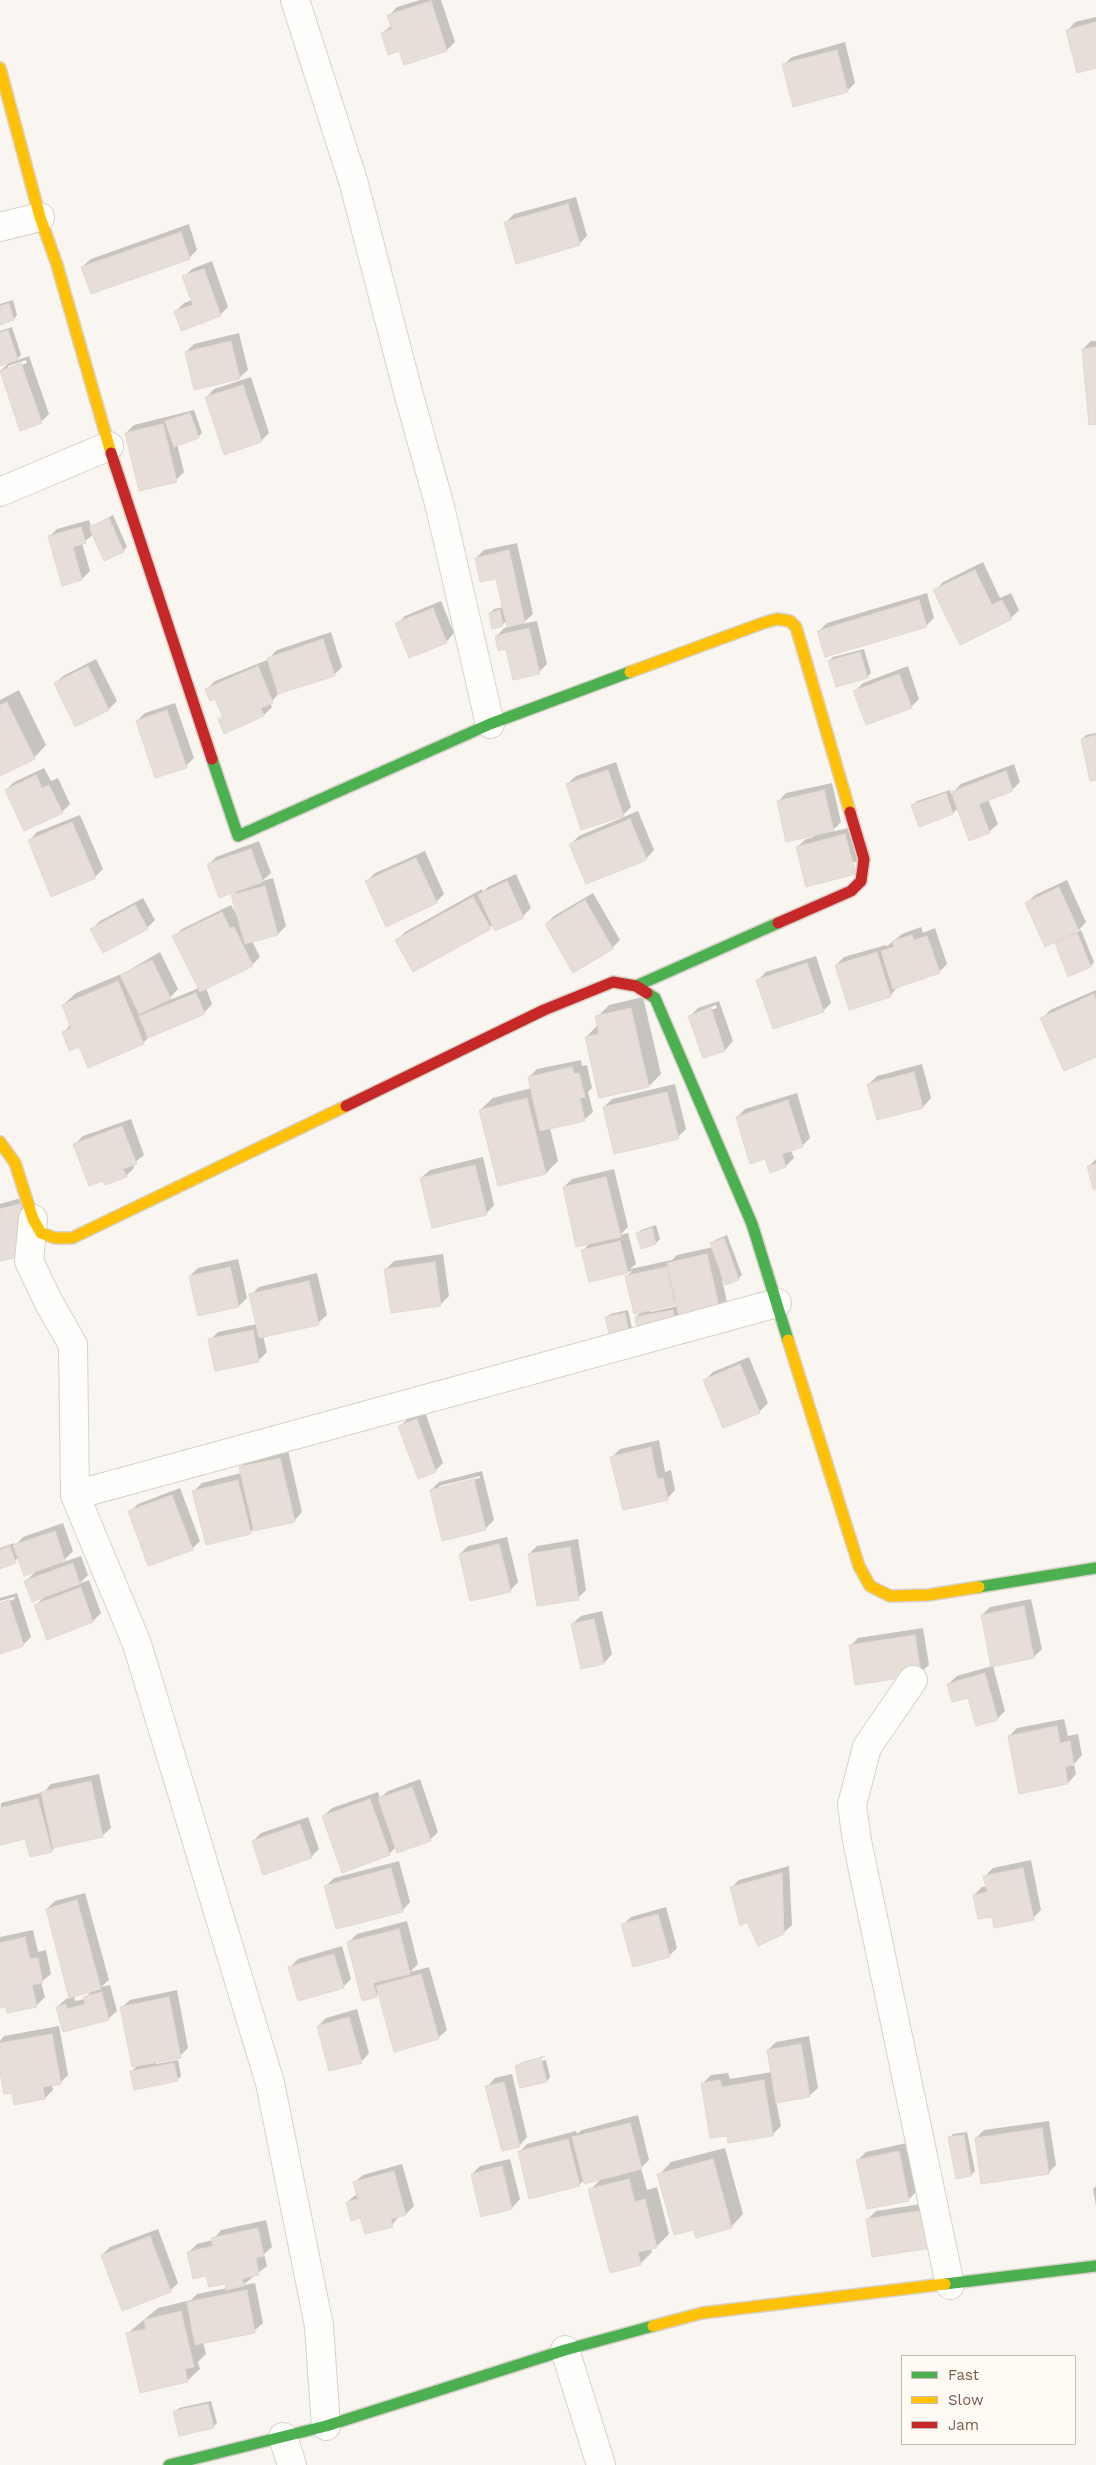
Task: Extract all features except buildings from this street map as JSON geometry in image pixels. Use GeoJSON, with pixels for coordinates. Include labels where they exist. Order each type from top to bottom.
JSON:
{"type":"FeatureCollection","features":[{"type":"Feature","properties":{"kind":"street"},"geometry":{"type":"LineString","coordinates":[[294,0],[354,184],[440,507],[490,724]]}},
{"type":"Feature","properties":{"kind":"street"},"geometry":{"type":"LineString","coordinates":[[0,68],[40,217],[57,265],[109,446],[238,836],[490,724],[763,623],[777,619],[790,621],[796,627],[864,859],[861,881],[851,891],[636,986]]}},
{"type":"Feature","properties":{"kind":"street"},"geometry":{"type":"LineString","coordinates":[[0,227],[40,217]]}},
{"type":"Feature","properties":{"kind":"street"},"geometry":{"type":"LineString","coordinates":[[0,492],[109,446]]}},
{"type":"Feature","properties":{"kind":"street"},"geometry":{"type":"LineString","coordinates":[[0,1142],[15,1163],[33,1219],[41,1233],[55,1238],[72,1238],[544,1010],[613,982],[636,986],[656,998],[752,1224],[858,1566],[870,1586],[890,1596],[928,1595],[1096,1568]]}},
{"type":"Feature","properties":{"kind":"street"},"geometry":{"type":"LineString","coordinates":[[33,1219],[29,1261],[48,1301],[73,1345],[75,1495],[137,1644],[270,2083],[319,2326],[326,2426]]}},
{"type":"Feature","properties":{"kind":"street"},"geometry":{"type":"LineString","coordinates":[[75,1495],[777,1303]]}},
{"type":"Feature","properties":{"kind":"street"},"geometry":{"type":"LineString","coordinates":[[913,1680],[867,1748],[852,1805],[950,2285]]}},
{"type":"Feature","properties":{"kind":"street"},"geometry":{"type":"LineString","coordinates":[[169,2465],[326,2426],[565,2350],[702,2313],[950,2285],[1096,2266]]}},
{"type":"Feature","properties":{"kind":"street"},"geometry":{"type":"LineString","coordinates":[[565,2350],[601,2465]]}},
{"type":"Feature","properties":{"kind":"street"},"geometry":{"type":"LineString","coordinates":[[283,2438],[292,2465]]}},
{"type":"Feature","properties":{"kind":"traffic: fast"},"geometry":{"type":"LineString","coordinates":[[212,759],[238,836],[490,724],[630,672]]}},
{"type":"Feature","properties":{"kind":"traffic: fast"},"geometry":{"type":"LineString","coordinates":[[636,986],[778,923]]}},
{"type":"Feature","properties":{"kind":"traffic: fast"},"geometry":{"type":"LineString","coordinates":[[647,993],[655,998],[752,1224],[788,1340]]}},
{"type":"Feature","properties":{"kind":"traffic: fast"},"geometry":{"type":"LineString","coordinates":[[979,1587],[1096,1568]]}},
{"type":"Feature","properties":{"kind":"traffic: fast"},"geometry":{"type":"LineString","coordinates":[[945,2284],[1096,2266]]}},
{"type":"Feature","properties":{"kind":"traffic: fast"},"geometry":{"type":"LineString","coordinates":[[169,2465],[326,2426],[565,2350],[653,2326]]}},
{"type":"Feature","properties":{"kind":"traffic: slow"},"geometry":{"type":"LineString","coordinates":[[0,68],[40,217],[57,265],[111,453]]}},
{"type":"Feature","properties":{"kind":"traffic: slow"},"geometry":{"type":"LineString","coordinates":[[630,672],[763,623],[777,619],[790,621],[796,627],[850,812]]}},
{"type":"Feature","properties":{"kind":"traffic: slow"},"geometry":{"type":"LineString","coordinates":[[0,1142],[15,1163],[33,1219],[41,1233],[55,1238],[72,1238],[346,1106]]}},
{"type":"Feature","properties":{"kind":"traffic: slow"},"geometry":{"type":"LineString","coordinates":[[788,1340],[859,1566],[870,1586],[890,1596],[928,1595],[979,1587]]}},
{"type":"Feature","properties":{"kind":"traffic: slow"},"geometry":{"type":"LineString","coordinates":[[653,2326],[702,2313],[945,2284]]}},
{"type":"Feature","properties":{"kind":"traffic: jam"},"geometry":{"type":"LineString","coordinates":[[111,453],[212,759]]}},
{"type":"Feature","properties":{"kind":"traffic: jam"},"geometry":{"type":"LineString","coordinates":[[778,923],[851,891],[861,881],[864,859],[850,812]]}},
{"type":"Feature","properties":{"kind":"traffic: jam"},"geometry":{"type":"LineString","coordinates":[[346,1106],[544,1010],[613,982],[636,986],[647,993]]}}]}
